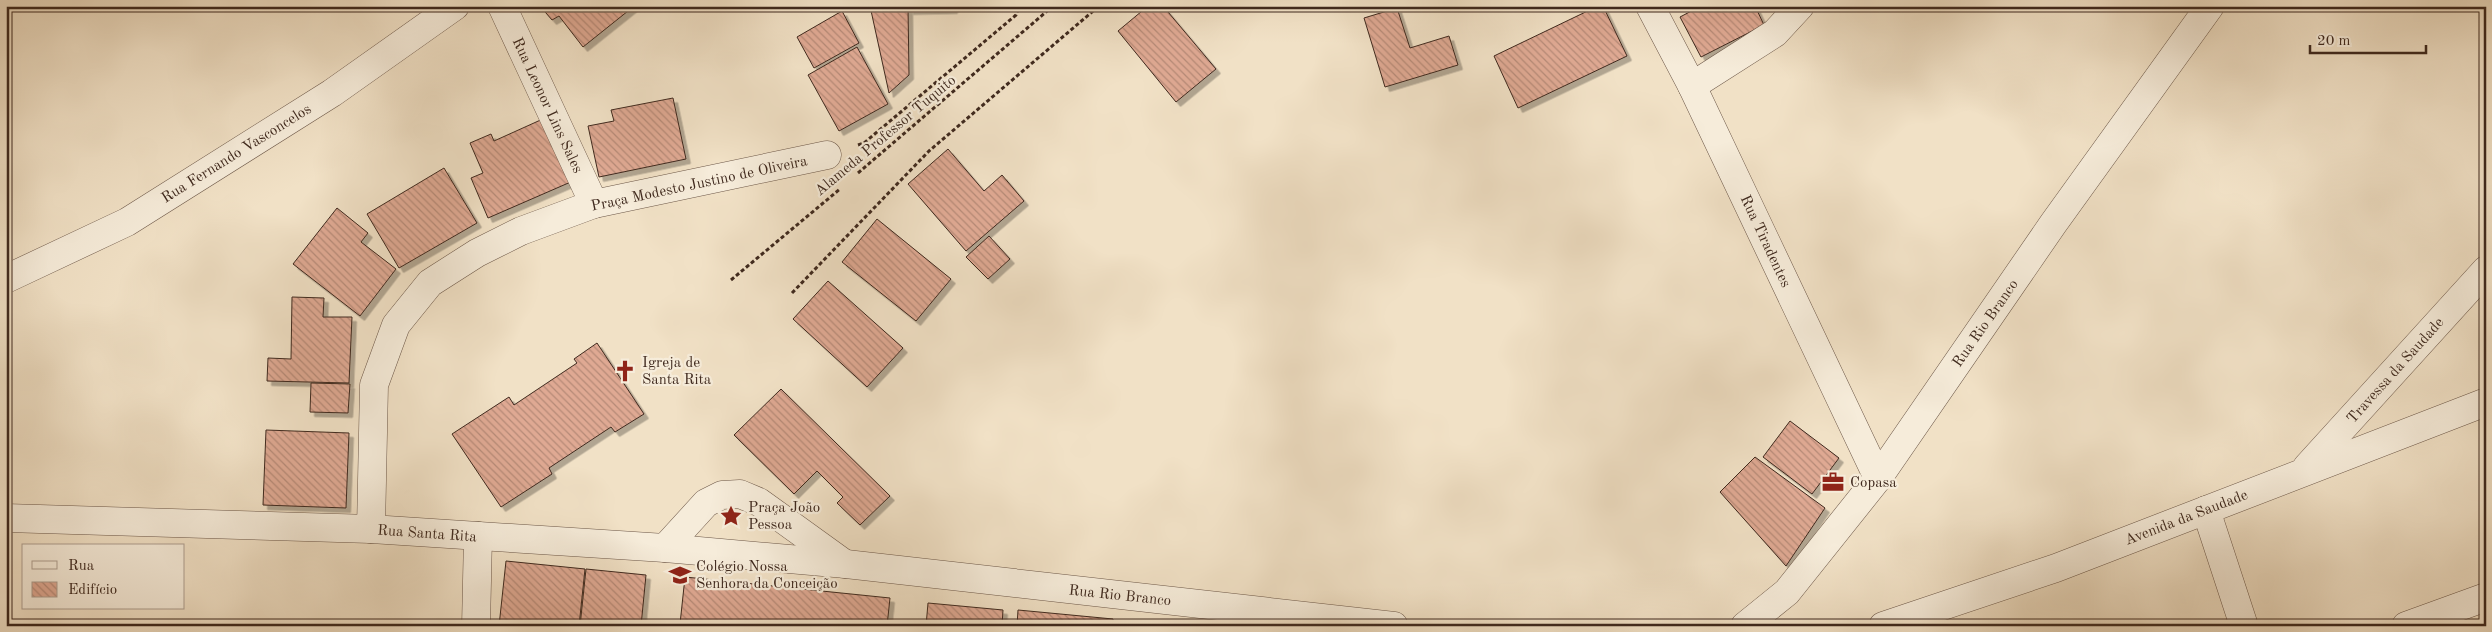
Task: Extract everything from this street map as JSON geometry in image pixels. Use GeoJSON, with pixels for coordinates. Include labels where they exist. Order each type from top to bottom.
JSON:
{"type":"FeatureCollection","features":[{"type":"Feature","properties":{"kind":"street","name":"Rua Fernando Vasconcelos"},"geometry":{"type":"LineString","coordinates":[[6,279],[127,222],[332,92],[455,6]]}},
{"type":"Feature","properties":{"kind":"street","name":"Rua Leonor Lins Sales"},"geometry":{"type":"LineString","coordinates":[[502,6],[594,204]]}},
{"type":"Feature","properties":{"kind":"street","name":"Rua Tiradentes"},"geometry":{"type":"LineString","coordinates":[[1650,6],[1692,86],[1878,478]]}},
{"type":"Feature","properties":{"kind":"street"},"geometry":{"type":"LineString","coordinates":[[1692,86],[1775,33],[1800,6]]}},
{"type":"Feature","properties":{"kind":"street","name":"Rua Rio Branco"},"geometry":{"type":"LineString","coordinates":[[1745,626],[1787,592],[1878,478],[2053,224],[2210,6]]}},
{"type":"Feature","properties":{"kind":"street","name":"Praça Modesto Justino de Oliveira"},"geometry":{"type":"LineString","coordinates":[[371,529],[374,385],[396,325],[430,283],[477,253],[521,231],[594,204],[827,155]]}},
{"type":"Feature","properties":{"kind":"street","name":"Travessa da Saudade"},"geometry":{"type":"LineString","coordinates":[[2304,470],[2486,270]]}},
{"type":"Feature","properties":{"kind":"street","name":"Avenida da Saudade"},"geometry":{"type":"LineString","coordinates":[[1883,626],[2056,568],[2304,470],[2486,402]]}},
{"type":"Feature","properties":{"kind":"street"},"geometry":{"type":"LineString","coordinates":[[665,548],[706,503],[722,494],[740,494],[759,502],[846,564]]}},
{"type":"Feature","properties":{"kind":"street"},"geometry":{"type":"LineString","coordinates":[[2206,510],[2244,626]]}},
{"type":"Feature","properties":{"kind":"street","name":"Rua Santa Rita"},"geometry":{"type":"LineString","coordinates":[[6,518],[371,529],[665,548],[846,564]]}},
{"type":"Feature","properties":{"kind":"street"},"geometry":{"type":"LineString","coordinates":[[476,626],[478,536]]}},
{"type":"Feature","properties":{"kind":"street","name":"Rua Rio Branco"},"geometry":{"type":"LineString","coordinates":[[846,564],[1394,626]]}},
{"type":"Feature","properties":{"kind":"street"},"geometry":{"type":"LineString","coordinates":[[2406,626],[2486,597]]}},
{"type":"Feature","properties":{"kind":"path","name":"Alameda Professor Tuquito"},"geometry":{"type":"LineString","coordinates":[[827,155],[864,143],[1016,15],[1019,6]]}},
{"type":"Feature","properties":{"kind":"path","name":"Alameda Professor Tuquito"},"geometry":{"type":"LineString","coordinates":[[851,179],[1053,6]]}},
{"type":"Feature","properties":{"kind":"path"},"geometry":{"type":"LineString","coordinates":[[792,293],[929,151],[1099,6]]}},
{"type":"Feature","properties":{"kind":"path","name":"Alameda Professor Tuquito"},"geometry":{"type":"LineString","coordinates":[[731,280],[844,185]]}},
{"type":"Feature","properties":{"kind":"building"},"geometry":{"type":"Polygon","coordinates":[[[540,6],[633,7],[583,47],[559,16],[552,20],[540,6]]]}},
{"type":"Feature","properties":{"kind":"building"},"geometry":{"type":"Polygon","coordinates":[[[870,6],[908,6],[909,75],[889,93],[870,6]]]}},
{"type":"Feature","properties":{"kind":"building"},"geometry":{"type":"Polygon","coordinates":[[[909,6],[953,6],[953,9],[909,10],[909,6]]]}},
{"type":"Feature","properties":{"kind":"building"},"geometry":{"type":"Polygon","coordinates":[[[1148,6],[1163,6],[1216,69],[1176,102],[1118,31],[1148,6]]]}},
{"type":"Feature","properties":{"kind":"building"},"geometry":{"type":"Polygon","coordinates":[[[1598,6],[1603,6],[1627,56],[1518,108],[1494,56],[1598,6]]]}},
{"type":"Feature","properties":{"kind":"building"},"geometry":{"type":"Polygon","coordinates":[[[1701,6],[1755,6],[1764,25],[1701,57],[1680,17],[1701,6]]]}},
{"type":"Feature","properties":{"kind":"building"},"geometry":{"type":"Polygon","coordinates":[[[1397,8],[1410,48],[1449,36],[1458,65],[1385,87],[1364,18],[1397,8]]]}},
{"type":"Feature","properties":{"kind":"building"},"geometry":{"type":"Polygon","coordinates":[[[842,11],[859,43],[814,68],[797,37],[842,11]]]}},
{"type":"Feature","properties":{"kind":"building"},"geometry":{"type":"Polygon","coordinates":[[[857,47],[888,104],[839,131],[808,75],[857,47]]]}},
{"type":"Feature","properties":{"kind":"building"},"geometry":{"type":"Polygon","coordinates":[[[673,98],[686,159],[599,177],[588,126],[614,121],[611,110],[673,98]]]}},
{"type":"Feature","properties":{"kind":"building"},"geometry":{"type":"Polygon","coordinates":[[[545,118],[573,181],[488,218],[471,178],[483,173],[470,143],[491,134],[494,141],[545,118]]]}},
{"type":"Feature","properties":{"kind":"building"},"geometry":{"type":"Polygon","coordinates":[[[948,149],[984,191],[1002,175],[1024,201],[966,251],[908,184],[948,149]]]}},
{"type":"Feature","properties":{"kind":"building"},"geometry":{"type":"Polygon","coordinates":[[[444,168],[477,223],[399,268],[367,214],[444,168]]]}},
{"type":"Feature","properties":{"kind":"building"},"geometry":{"type":"Polygon","coordinates":[[[337,208],[368,233],[361,242],[396,269],[360,316],[293,264],[337,208]]]}},
{"type":"Feature","properties":{"kind":"building"},"geometry":{"type":"Polygon","coordinates":[[[877,219],[951,279],[916,321],[842,262],[877,219]]]}},
{"type":"Feature","properties":{"kind":"building"},"geometry":{"type":"Polygon","coordinates":[[[989,236],[1010,259],[988,279],[966,257],[989,236]]]}},
{"type":"Feature","properties":{"kind":"building"},"geometry":{"type":"Polygon","coordinates":[[[828,281],[903,348],[867,387],[793,319],[828,281]]]}},
{"type":"Feature","properties":{"kind":"building"},"geometry":{"type":"Polygon","coordinates":[[[292,297],[324,298],[323,317],[352,317],[349,383],[267,381],[268,358],[291,359],[292,297]]]}},
{"type":"Feature","properties":{"kind":"building"},"geometry":{"type":"Polygon","coordinates":[[[597,343],[644,414],[615,432],[611,427],[549,468],[552,474],[501,507],[452,434],[509,397],[514,405],[577,363],[574,359],[597,343]]]}},
{"type":"Feature","properties":{"kind":"building"},"geometry":{"type":"Polygon","coordinates":[[[311,383],[350,384],[348,413],[310,412],[311,383]]]}},
{"type":"Feature","properties":{"kind":"building"},"geometry":{"type":"Polygon","coordinates":[[[781,389],[890,496],[860,525],[837,503],[843,497],[817,471],[794,494],[734,435],[781,389]]]}},
{"type":"Feature","properties":{"kind":"building"},"geometry":{"type":"Polygon","coordinates":[[[1790,421],[1839,458],[1812,494],[1763,457],[1790,421]]]}},
{"type":"Feature","properties":{"kind":"building"},"geometry":{"type":"Polygon","coordinates":[[[266,430],[349,433],[346,508],[263,505],[266,430]]]}},
{"type":"Feature","properties":{"kind":"building"},"geometry":{"type":"Polygon","coordinates":[[[1755,457],[1825,508],[1786,566],[1720,492],[1755,457]]]}},
{"type":"Feature","properties":{"kind":"building"},"geometry":{"type":"Polygon","coordinates":[[[506,561],[585,569],[579,626],[499,626],[506,561]]]}},
{"type":"Feature","properties":{"kind":"building"},"geometry":{"type":"Polygon","coordinates":[[[586,569],[646,575],[641,626],[580,626],[586,569]]]}},
{"type":"Feature","properties":{"kind":"building"},"geometry":{"type":"Polygon","coordinates":[[[685,577],[890,598],[887,626],[680,624],[685,577]]]}},
{"type":"Feature","properties":{"kind":"building"},"geometry":{"type":"Polygon","coordinates":[[[928,603],[1003,610],[1002,626],[926,626],[928,603]]]}},
{"type":"Feature","properties":{"kind":"building"},"geometry":{"type":"Polygon","coordinates":[[[1018,610],[1113,619],[1113,626],[1017,626],[1018,610]]]}},
{"type":"Feature","properties":{"kind":"place","name":"Igreja de Santa Rita"},"geometry":{"type":"Point","coordinates":[625,371]}},
{"type":"Feature","properties":{"kind":"place","name":"Copasa"},"geometry":{"type":"Point","coordinates":[1833,482]}},
{"type":"Feature","properties":{"kind":"place","name":"Praça João Pessoa"},"geometry":{"type":"Point","coordinates":[731,516]}},
{"type":"Feature","properties":{"kind":"place","name":"Colégio Nossa Senhora da Conceição"},"geometry":{"type":"Point","coordinates":[680,575]}}]}
